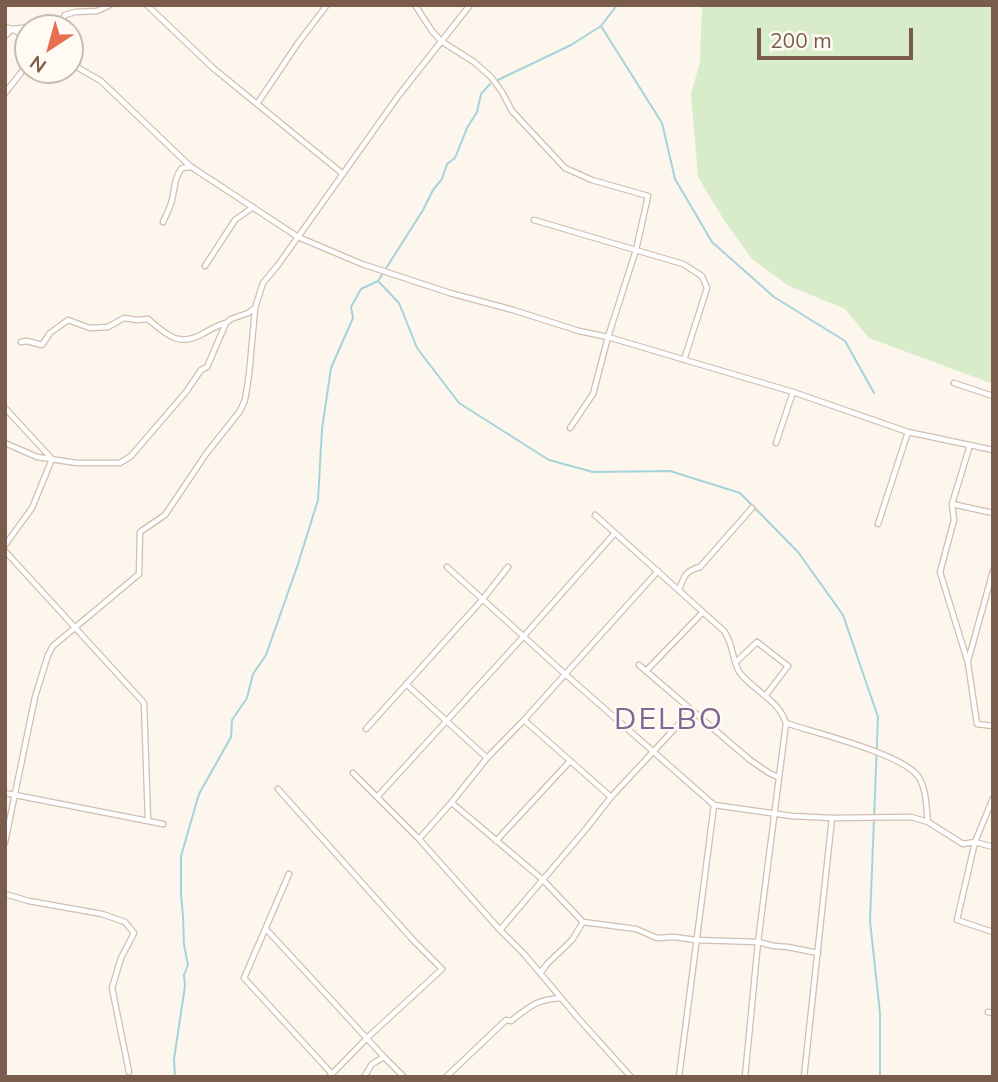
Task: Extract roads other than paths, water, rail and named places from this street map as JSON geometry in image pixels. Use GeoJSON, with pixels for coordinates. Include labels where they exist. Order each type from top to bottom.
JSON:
{"type":"FeatureCollection","features":[{"type":"Feature","properties":{"kind":"street"},"geometry":{"type":"LineString","coordinates":[[5,27],[12,29],[59,24],[65,15],[97,11],[110,5]]}},
{"type":"Feature","properties":{"kind":"street"},"geometry":{"type":"LineString","coordinates":[[147,5],[213,68],[343,174]]}},
{"type":"Feature","properties":{"kind":"street"},"geometry":{"type":"LineString","coordinates":[[257,104],[327,5]]}},
{"type":"Feature","properties":{"kind":"street"},"geometry":{"type":"LineString","coordinates":[[415,5],[441,41],[474,62],[491,77],[512,111],[565,167],[592,180],[649,197],[593,394],[570,428]]}},
{"type":"Feature","properties":{"kind":"street"},"geometry":{"type":"LineString","coordinates":[[5,842],[35,697],[53,646],[139,574],[140,532],[165,515],[206,454],[240,411],[245,400],[255,308],[263,283],[399,95],[470,5]]}},
{"type":"Feature","properties":{"kind":"street"},"geometry":{"type":"LineString","coordinates":[[5,36],[12,29]]}},
{"type":"Feature","properties":{"kind":"street"},"geometry":{"type":"LineString","coordinates":[[84,71],[101,81],[190,166],[298,237],[362,264],[450,293],[793,391],[908,432],[993,450]]}},
{"type":"Feature","properties":{"kind":"street"},"geometry":{"type":"LineString","coordinates":[[163,222],[172,201],[177,174],[182,168],[190,166]]}},
{"type":"Feature","properties":{"kind":"street"},"geometry":{"type":"LineString","coordinates":[[205,266],[235,220],[253,207]]}},
{"type":"Feature","properties":{"kind":"street"},"geometry":{"type":"LineString","coordinates":[[534,220],[683,264],[702,276],[707,288],[684,360]]}},
{"type":"Feature","properties":{"kind":"street"},"geometry":{"type":"LineString","coordinates":[[5,443],[37,457],[77,463],[120,463],[131,456],[186,392],[201,370],[207,367],[226,323],[231,318],[255,308]]}},
{"type":"Feature","properties":{"kind":"street"},"geometry":{"type":"LineString","coordinates":[[21,342],[41,345],[50,333],[68,320],[90,328],[108,327],[124,318],[148,319],[173,340],[202,335],[214,326],[226,323]]}},
{"type":"Feature","properties":{"kind":"street"},"geometry":{"type":"LineString","coordinates":[[954,383],[993,396]]}},
{"type":"Feature","properties":{"kind":"street"},"geometry":{"type":"LineString","coordinates":[[776,443],[793,391]]}},
{"type":"Feature","properties":{"kind":"street"},"geometry":{"type":"LineString","coordinates":[[5,408],[52,458]]}},
{"type":"Feature","properties":{"kind":"street"},"geometry":{"type":"LineString","coordinates":[[878,524],[908,432]]}},
{"type":"Feature","properties":{"kind":"street"},"geometry":{"type":"LineString","coordinates":[[970,445],[952,504],[954,520],[940,572],[968,663],[977,724],[993,726]]}},
{"type":"Feature","properties":{"kind":"street"},"geometry":{"type":"LineString","coordinates":[[5,545],[32,508],[52,458]]}},
{"type":"Feature","properties":{"kind":"street"},"geometry":{"type":"LineString","coordinates":[[952,504],[993,513]]}},
{"type":"Feature","properties":{"kind":"street"},"geometry":{"type":"LineString","coordinates":[[679,590],[685,575],[700,567],[752,508]]}},
{"type":"Feature","properties":{"kind":"street"},"geometry":{"type":"LineString","coordinates":[[595,515],[724,631],[730,640],[737,669],[766,695],[786,723],[758,942],[745,1077]]}},
{"type":"Feature","properties":{"kind":"street"},"geometry":{"type":"LineString","coordinates":[[378,796],[615,533]]}},
{"type":"Feature","properties":{"kind":"street"},"geometry":{"type":"LineString","coordinates":[[5,551],[144,703],[148,821]]}},
{"type":"Feature","properties":{"kind":"street"},"geometry":{"type":"LineString","coordinates":[[447,567],[714,805],[792,816],[911,817],[928,822],[963,844],[975,842],[993,847]]}},
{"type":"Feature","properties":{"kind":"street"},"geometry":{"type":"LineString","coordinates":[[366,729],[482,600],[508,567]]}},
{"type":"Feature","properties":{"kind":"street"},"geometry":{"type":"LineString","coordinates":[[419,839],[487,758],[658,571]]}},
{"type":"Feature","properties":{"kind":"street"},"geometry":{"type":"LineString","coordinates":[[968,663],[993,571]]}},
{"type":"Feature","properties":{"kind":"street"},"geometry":{"type":"LineString","coordinates":[[985,599],[993,602]]}},
{"type":"Feature","properties":{"kind":"street"},"geometry":{"type":"LineString","coordinates":[[646,671],[703,612]]}},
{"type":"Feature","properties":{"kind":"street"},"geometry":{"type":"LineString","coordinates":[[736,662],[757,642],[788,666],[766,695]]}},
{"type":"Feature","properties":{"kind":"street"},"geometry":{"type":"LineString","coordinates":[[639,665],[759,767],[778,777]]}},
{"type":"Feature","properties":{"kind":"street"},"geometry":{"type":"LineString","coordinates":[[406,684],[487,758]]}},
{"type":"Feature","properties":{"kind":"street"},"geometry":{"type":"LineString","coordinates":[[500,930],[611,797],[691,711]]}},
{"type":"Feature","properties":{"kind":"street"},"geometry":{"type":"LineString","coordinates":[[524,720],[611,797]]}},
{"type":"Feature","properties":{"kind":"street"},"geometry":{"type":"LineString","coordinates":[[786,723],[839,739],[909,768],[922,784],[928,822]]}},
{"type":"Feature","properties":{"kind":"street"},"geometry":{"type":"LineString","coordinates":[[496,841],[570,761]]}},
{"type":"Feature","properties":{"kind":"street"},"geometry":{"type":"LineString","coordinates":[[353,773],[419,839],[631,1077]]}},
{"type":"Feature","properties":{"kind":"street"},"geometry":{"type":"LineString","coordinates":[[278,789],[442,969],[331,1075],[244,978],[289,874]]}},
{"type":"Feature","properties":{"kind":"street"},"geometry":{"type":"LineString","coordinates":[[5,793],[163,824]]}},
{"type":"Feature","properties":{"kind":"street"},"geometry":{"type":"LineString","coordinates":[[993,798],[975,842],[957,920],[993,932]]}},
{"type":"Feature","properties":{"kind":"street"},"geometry":{"type":"LineString","coordinates":[[451,803],[542,879],[583,922],[636,929],[657,938],[758,942],[818,953]]}},
{"type":"Feature","properties":{"kind":"street"},"geometry":{"type":"LineString","coordinates":[[679,1077],[714,805]]}},
{"type":"Feature","properties":{"kind":"street"},"geometry":{"type":"LineString","coordinates":[[804,1077],[832,818]]}},
{"type":"Feature","properties":{"kind":"street"},"geometry":{"type":"LineString","coordinates":[[5,894],[102,914],[125,922],[134,933],[121,958],[112,988],[129,1072]]}},
{"type":"Feature","properties":{"kind":"street"},"geometry":{"type":"LineString","coordinates":[[540,973],[572,940],[583,922]]}},
{"type":"Feature","properties":{"kind":"street"},"geometry":{"type":"LineString","coordinates":[[266,928],[404,1077]]}},
{"type":"Feature","properties":{"kind":"street"},"geometry":{"type":"LineString","coordinates":[[446,1077],[506,1020],[511,1021],[543,999],[561,998]]}},
{"type":"Feature","properties":{"kind":"street"},"geometry":{"type":"LineString","coordinates":[[364,1077],[372,1064],[384,1057]]}},
{"type":"Feature","properties":{"kind":"waterway"},"geometry":{"type":"LineString","coordinates":[[498,80],[571,45],[601,26],[617,5]]}},
{"type":"Feature","properties":{"kind":"waterway"},"geometry":{"type":"LineString","coordinates":[[601,26],[662,123],[675,179],[712,242],[774,297],[845,341],[874,393]]}},
{"type":"Feature","properties":{"kind":"waterway"},"geometry":{"type":"LineString","coordinates":[[175,1077],[174,1059],[185,986],[184,975],[188,965],[184,945],[181,856],[199,794],[231,737],[232,720],[247,698],[253,674],[266,655],[318,500],[322,429],[331,368],[353,318],[351,307],[361,289],[378,281],[423,210],[442,179],[447,164],[455,158],[467,128],[477,112],[481,94],[490,84]]}},
{"type":"Feature","properties":{"kind":"waterway"},"geometry":{"type":"LineString","coordinates":[[378,281],[399,303],[417,348],[459,403],[549,460],[593,472],[670,471],[740,493],[798,552],[843,615],[878,717],[870,921],[880,1013],[880,1077]]}},
{"type":"Feature","properties":{"kind":"district","name":"DELBO"},"geometry":{"type":"Point","coordinates":[669,720]}}]}
